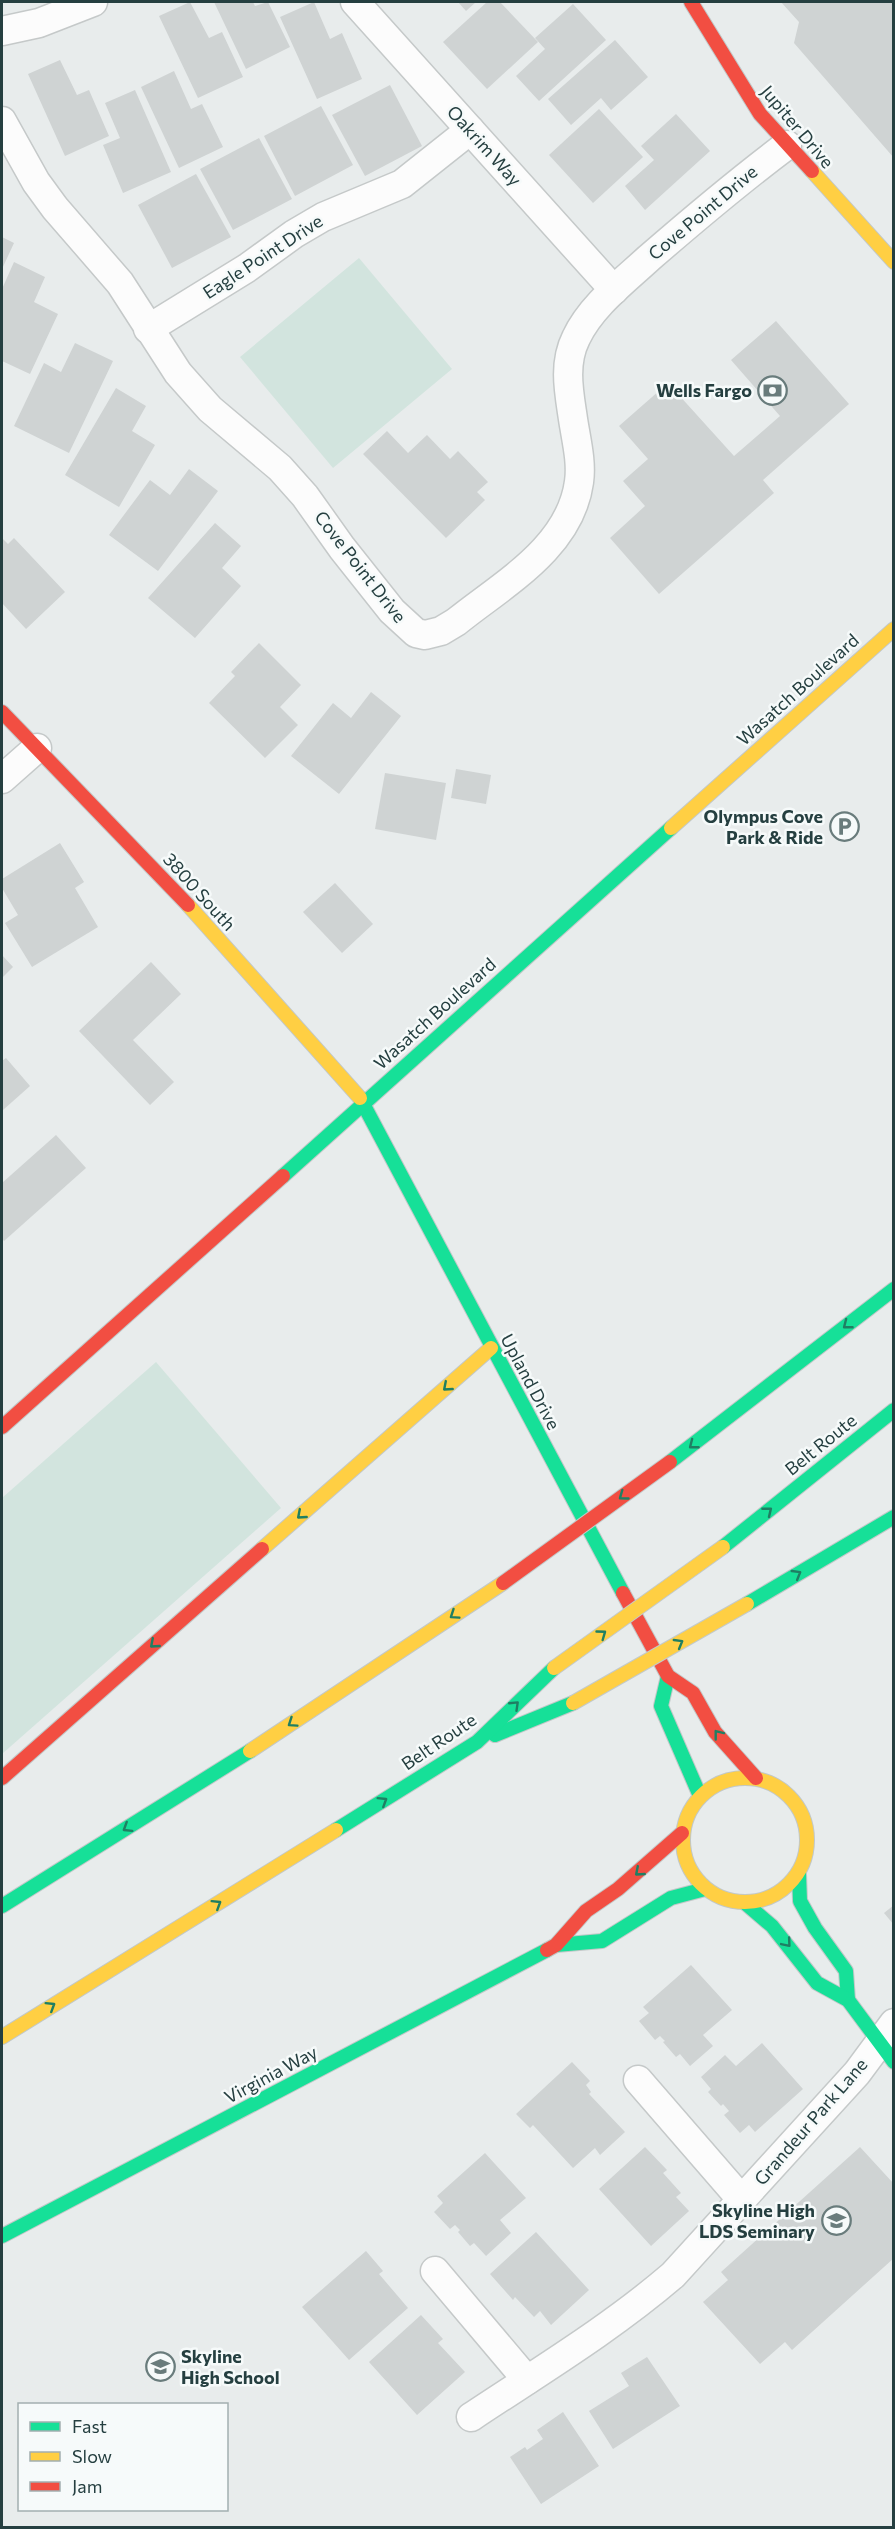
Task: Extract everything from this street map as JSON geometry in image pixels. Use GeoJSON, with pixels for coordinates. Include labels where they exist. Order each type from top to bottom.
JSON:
{"type":"FeatureCollection","features":[{"type":"Feature","properties":{"kind":"main road","name":"Jupiter Drive"},"geometry":{"type":"LineString","coordinates":[[691,2],[740,85],[786,145],[894,262]]}},
{"type":"Feature","properties":{"kind":"main road","name":"Wasatch Boulevard"},"geometry":{"type":"LineString","coordinates":[[2,1427],[894,629]]}},
{"type":"Feature","properties":{"kind":"main road","name":"3800 South"},"geometry":{"type":"LineString","coordinates":[[2,712],[167,881],[363,1102]]}},
{"type":"Feature","properties":{"kind":"main road","name":"Upland Drive"},"geometry":{"type":"LineString","coordinates":[[363,1102],[491,1348],[668,1676],[693,1693],[716,1732],[756,1778]]}},
{"type":"Feature","properties":{"kind":"main road"},"geometry":{"type":"LineString","coordinates":[[2,1906],[246,1754],[503,1583],[670,1462],[894,1289]]}},
{"type":"Feature","properties":{"kind":"main road"},"geometry":{"type":"LineString","coordinates":[[2,1778],[491,1348]]}},
{"type":"Feature","properties":{"kind":"main road","name":"Belt Route"},"geometry":{"type":"LineString","coordinates":[[2,2037],[477,1742],[554,1668],[723,1548],[894,1410]]}},
{"type":"Feature","properties":{"kind":"main road"},"geometry":{"type":"LineString","coordinates":[[477,1742],[573,1703],[747,1604],[894,1516]]}},
{"type":"Feature","properties":{"kind":"main road"},"geometry":{"type":"LineString","coordinates":[[668,1676],[661,1706],[700,1796]]}},
{"type":"Feature","properties":{"kind":"main road"},"geometry":{"type":"LineString","coordinates":[[735,1778],[756,1778],[775,1785],[792,1798],[803,1815],[808,1835],[807,1855],[798,1874],[784,1890],[766,1900],[745,1903],[724,1899],[705,1889],[692,1873],[684,1854],[682,1833],[688,1813],[700,1796],[716,1784],[735,1778]]}},
{"type":"Feature","properties":{"kind":"main road","name":"Virginia Way"},"geometry":{"type":"LineString","coordinates":[[2,2236],[556,1944],[585,1911],[618,1889],[682,1833]]}},
{"type":"Feature","properties":{"kind":"main road"},"geometry":{"type":"LineString","coordinates":[[798,1874],[800,1901],[814,1928],[846,1971],[848,2000]]}},
{"type":"Feature","properties":{"kind":"main road","name":"Virginia Way"},"geometry":{"type":"LineString","coordinates":[[556,1944],[602,1941],[671,1898],[705,1889]]}},
{"type":"Feature","properties":{"kind":"main road"},"geometry":{"type":"LineString","coordinates":[[745,1903],[778,1933],[817,1983],[848,2000],[889,2043]]}},
{"type":"Feature","properties":{"kind":"street"},"geometry":{"type":"LineString","coordinates":[[2,31],[39,23],[93,2]]}},
{"type":"Feature","properties":{"kind":"street","name":"Oakrim Way"},"geometry":{"type":"LineString","coordinates":[[355,2],[614,290]]}},
{"type":"Feature","properties":{"kind":"street","name":"Cove Point Drive"},"geometry":{"type":"LineString","coordinates":[[2,121],[36,182],[55,208],[120,283],[178,373],[202,400],[280,468],[305,496],[342,549],[392,610],[416,633],[433,635],[456,622],[539,556],[568,519],[579,480],[579,459],[567,384],[568,366],[576,338],[588,319],[614,290],[717,198],[786,145]]}},
{"type":"Feature","properties":{"kind":"street","name":"Eagle Point Drive"},"geometry":{"type":"LineString","coordinates":[[148,329],[247,268],[294,234],[323,217],[402,184],[428,166],[470,130]]}},
{"type":"Feature","properties":{"kind":"street"},"geometry":{"type":"LineString","coordinates":[[2,779],[37,748]]}},
{"type":"Feature","properties":{"kind":"street","name":"Grandeur Park Lane"},"geometry":{"type":"LineString","coordinates":[[471,2417],[573,2351],[640,2303],[673,2275],[857,2073],[889,2043]]}},
{"type":"Feature","properties":{"kind":"street","name":"Grandeur Park Lane"},"geometry":{"type":"LineString","coordinates":[[638,2080],[742,2200]]}},
{"type":"Feature","properties":{"kind":"street"},"geometry":{"type":"LineString","coordinates":[[435,2271],[527,2379]]}},
{"type":"Feature","properties":{"kind":"shaded area"},"geometry":{"type":"Polygon","coordinates":[[[359,258],[452,369],[333,468],[240,357],[359,258]]]}},
{"type":"Feature","properties":{"kind":"shaded area"},"geometry":{"type":"Polygon","coordinates":[[[156,1362],[281,1508],[2,1754],[2,1498],[156,1362]]]}},
{"type":"Feature","properties":{"kind":"building"},"geometry":{"type":"Polygon","coordinates":[[[190,2],[209,38],[222,32],[243,77],[198,98],[159,16],[190,2]]]}},
{"type":"Feature","properties":{"kind":"building"},"geometry":{"type":"Polygon","coordinates":[[[214,2],[253,2],[255,6],[268,2],[290,47],[246,69],[214,2]]]}},
{"type":"Feature","properties":{"kind":"building"},"geometry":{"type":"Polygon","coordinates":[[[314,2],[330,39],[342,33],[362,79],[317,99],[280,17],[314,2]]]}},
{"type":"Feature","properties":{"kind":"building"},"geometry":{"type":"Polygon","coordinates":[[[458,2],[476,2],[466,11],[458,2]]]}},
{"type":"Feature","properties":{"kind":"building"},"geometry":{"type":"Polygon","coordinates":[[[487,2],[500,2],[538,42],[487,89],[443,42],[487,2]]]}},
{"type":"Feature","properties":{"kind":"building"},"geometry":{"type":"Polygon","coordinates":[[[781,2],[894,2],[894,158],[794,43],[799,22],[781,2]]]}},
{"type":"Feature","properties":{"kind":"building"},"geometry":{"type":"Polygon","coordinates":[[[573,4],[606,40],[539,101],[516,76],[545,49],[535,38],[573,4]]]}},
{"type":"Feature","properties":{"kind":"building"},"geometry":{"type":"Polygon","coordinates":[[[615,40],[648,77],[611,110],[601,98],[571,125],[548,99],[615,40]]]}},
{"type":"Feature","properties":{"kind":"building"},"geometry":{"type":"Polygon","coordinates":[[[60,60],[77,95],[89,90],[109,136],[65,156],[28,74],[60,60]]]}},
{"type":"Feature","properties":{"kind":"building"},"geometry":{"type":"Polygon","coordinates":[[[174,71],[191,109],[202,104],[223,147],[179,168],[141,87],[174,71]]]}},
{"type":"Feature","properties":{"kind":"building"},"geometry":{"type":"Polygon","coordinates":[[[390,85],[422,146],[365,176],[332,115],[390,85]]]}},
{"type":"Feature","properties":{"kind":"building"},"geometry":{"type":"Polygon","coordinates":[[[135,90],[171,172],[123,193],[103,145],[120,138],[105,103],[135,90]]]}},
{"type":"Feature","properties":{"kind":"building"},"geometry":{"type":"Polygon","coordinates":[[[321,106],[353,165],[295,196],[264,136],[321,106]]]}},
{"type":"Feature","properties":{"kind":"building"},"geometry":{"type":"Polygon","coordinates":[[[599,109],[643,157],[593,203],[549,155],[599,109]]]}},
{"type":"Feature","properties":{"kind":"building"},"geometry":{"type":"Polygon","coordinates":[[[676,114],[710,151],[645,210],[625,186],[654,160],[641,146],[676,114]]]}},
{"type":"Feature","properties":{"kind":"building"},"geometry":{"type":"Polygon","coordinates":[[[259,138],[292,199],[233,230],[200,169],[259,138]]]}},
{"type":"Feature","properties":{"kind":"building"},"geometry":{"type":"Polygon","coordinates":[[[196,174],[231,237],[172,268],[138,205],[196,174]]]}},
{"type":"Feature","properties":{"kind":"building"},"geometry":{"type":"Polygon","coordinates":[[[2,237],[14,243],[2,269],[2,237]]]}},
{"type":"Feature","properties":{"kind":"building"},"geometry":{"type":"Polygon","coordinates":[[[14,262],[45,277],[34,302],[58,314],[30,374],[2,361],[2,289],[14,262]]]}},
{"type":"Feature","properties":{"kind":"building"},"geometry":{"type":"Polygon","coordinates":[[[776,321],[849,404],[763,480],[774,493],[659,594],[610,538],[645,506],[623,481],[648,459],[619,426],[668,383],[734,456],[780,416],[731,360],[776,321]]]}},
{"type":"Feature","properties":{"kind":"building"},"geometry":{"type":"Polygon","coordinates":[[[75,343],[113,361],[69,453],[14,426],[44,363],[61,372],[75,343]]]}},
{"type":"Feature","properties":{"kind":"building"},"geometry":{"type":"Polygon","coordinates":[[[116,388],[146,406],[132,431],[155,445],[119,507],[65,475],[116,388]]]}},
{"type":"Feature","properties":{"kind":"building"},"geometry":{"type":"Polygon","coordinates":[[[387,431],[408,453],[427,435],[450,459],[458,451],[488,482],[477,492],[485,500],[446,538],[363,454],[387,431]]]}},
{"type":"Feature","properties":{"kind":"building"},"geometry":{"type":"Polygon","coordinates":[[[189,469],[218,491],[158,571],[109,535],[150,480],[170,495],[189,469]]]}},
{"type":"Feature","properties":{"kind":"building"},"geometry":{"type":"Polygon","coordinates":[[[215,523],[241,546],[222,568],[241,586],[195,638],[148,598],[215,523]]]}},
{"type":"Feature","properties":{"kind":"building"},"geometry":{"type":"Polygon","coordinates":[[[2,538],[8,544],[14,538],[65,592],[26,629],[2,603],[2,538]]]}},
{"type":"Feature","properties":{"kind":"building"},"geometry":{"type":"Polygon","coordinates":[[[259,643],[301,685],[280,707],[298,725],[265,758],[209,703],[235,676],[231,672],[259,643]]]}},
{"type":"Feature","properties":{"kind":"building"},"geometry":{"type":"Polygon","coordinates":[[[371,692],[401,716],[339,794],[291,756],[333,703],[351,718],[371,692]]]}},
{"type":"Feature","properties":{"kind":"building"},"geometry":{"type":"Polygon","coordinates":[[[456,769],[491,775],[486,804],[451,798],[456,769]]]}},
{"type":"Feature","properties":{"kind":"building"},"geometry":{"type":"Polygon","coordinates":[[[385,773],[446,783],[436,840],[375,829],[385,773]]]}},
{"type":"Feature","properties":{"kind":"building"},"geometry":{"type":"Polygon","coordinates":[[[60,843],[84,882],[75,888],[98,927],[32,967],[5,923],[18,915],[2,888],[2,879],[60,843]]]}},
{"type":"Feature","properties":{"kind":"building"},"geometry":{"type":"Polygon","coordinates":[[[335,883],[373,924],[342,953],[303,912],[335,883]]]}},
{"type":"Feature","properties":{"kind":"building"},"geometry":{"type":"Polygon","coordinates":[[[2,955],[13,967],[2,978],[2,955]]]}},
{"type":"Feature","properties":{"kind":"building"},"geometry":{"type":"Polygon","coordinates":[[[151,962],[181,994],[133,1040],[174,1082],[150,1105],[79,1031],[151,962]]]}},
{"type":"Feature","properties":{"kind":"building"},"geometry":{"type":"Polygon","coordinates":[[[6,1058],[30,1086],[3,1110],[2,1061],[6,1058]]]}},
{"type":"Feature","properties":{"kind":"building"},"geometry":{"type":"Polygon","coordinates":[[[56,1135],[86,1168],[4,1241],[2,1238],[2,1183],[56,1135]]]}},
{"type":"Feature","properties":{"kind":"building"},"geometry":{"type":"Polygon","coordinates":[[[894,1905],[894,1925],[884,1913],[894,1905]]]}},
{"type":"Feature","properties":{"kind":"building"},"geometry":{"type":"Polygon","coordinates":[[[691,1965],[732,2010],[703,2035],[713,2046],[690,2066],[680,2054],[676,2057],[660,2036],[655,2040],[639,2021],[649,2013],[643,2007],[691,1965]]]}},
{"type":"Feature","properties":{"kind":"building"},"geometry":{"type":"Polygon","coordinates":[[[762,2043],[803,2089],[755,2132],[749,2125],[740,2133],[724,2115],[729,2111],[708,2092],[711,2089],[701,2077],[725,2055],[736,2066],[762,2043]]]}},
{"type":"Feature","properties":{"kind":"building"},"geometry":{"type":"Polygon","coordinates":[[[572,2062],[590,2081],[586,2085],[591,2092],[589,2094],[625,2132],[600,2155],[595,2148],[573,2168],[533,2125],[530,2128],[516,2114],[572,2062]]]}},
{"type":"Feature","properties":{"kind":"building"},"geometry":{"type":"Polygon","coordinates":[[[645,2147],[667,2170],[663,2173],[681,2193],[676,2197],[689,2211],[651,2246],[599,2189],[645,2147]]]}},
{"type":"Feature","properties":{"kind":"building","name":"Skyline High LDS Seminary"},"geometry":{"type":"Polygon","coordinates":[[[860,2147],[894,2184],[894,2258],[792,2350],[785,2342],[760,2364],[703,2302],[728,2280],[721,2272],[860,2147]]]}},
{"type":"Feature","properties":{"kind":"building"},"geometry":{"type":"Polygon","coordinates":[[[485,2153],[526,2198],[500,2220],[511,2233],[486,2256],[474,2243],[470,2246],[455,2225],[450,2229],[434,2212],[443,2203],[437,2196],[485,2153]]]}},
{"type":"Feature","properties":{"kind":"building"},"geometry":{"type":"Polygon","coordinates":[[[536,2232],[589,2290],[551,2325],[540,2311],[534,2317],[515,2297],[513,2300],[490,2274],[536,2232]]]}},
{"type":"Feature","properties":{"kind":"building"},"geometry":{"type":"Polygon","coordinates":[[[366,2251],[383,2271],[379,2274],[408,2308],[349,2360],[302,2307],[366,2251]]]}},
{"type":"Feature","properties":{"kind":"building"},"geometry":{"type":"Polygon","coordinates":[[[421,2315],[443,2339],[438,2343],[465,2372],[417,2415],[369,2362],[421,2315]]]}},
{"type":"Feature","properties":{"kind":"building"},"geometry":{"type":"Polygon","coordinates":[[[647,2357],[680,2406],[613,2449],[589,2411],[629,2386],[621,2373],[647,2357]]]}},
{"type":"Feature","properties":{"kind":"building"},"geometry":{"type":"Polygon","coordinates":[[[563,2412],[599,2466],[541,2504],[510,2457],[525,2447],[527,2450],[543,2439],[537,2430],[563,2412]]]}},
{"type":"Feature","properties":{"kind":"traffic: fast"},"geometry":{"type":"LineString","coordinates":[[283,1176],[671,828]]}},
{"type":"Feature","properties":{"kind":"traffic: fast"},"geometry":{"type":"LineString","coordinates":[[360,1098],[623,1593]]}},
{"type":"Feature","properties":{"kind":"traffic: fast"},"geometry":{"type":"LineString","coordinates":[[670,1462],[894,1289]]}},
{"type":"Feature","properties":{"kind":"traffic: fast"},"geometry":{"type":"LineString","coordinates":[[723,1547],[894,1410]]}},
{"type":"Feature","properties":{"kind":"traffic: fast"},"geometry":{"type":"LineString","coordinates":[[747,1604],[894,1517]]}},
{"type":"Feature","properties":{"kind":"traffic: fast"},"geometry":{"type":"LineString","coordinates":[[336,1830],[477,1742],[554,1668]]}},
{"type":"Feature","properties":{"kind":"traffic: fast"},"geometry":{"type":"LineString","coordinates":[[668,1676],[661,1706],[700,1796]]}},
{"type":"Feature","properties":{"kind":"traffic: fast"},"geometry":{"type":"LineString","coordinates":[[495,1735],[573,1703]]}},
{"type":"Feature","properties":{"kind":"traffic: fast"},"geometry":{"type":"LineString","coordinates":[[2,1906],[250,1751]]}},
{"type":"Feature","properties":{"kind":"traffic: fast"},"geometry":{"type":"LineString","coordinates":[[799,1874],[800,1901],[815,1928],[846,1971],[848,2000]]}},
{"type":"Feature","properties":{"kind":"traffic: fast"},"geometry":{"type":"LineString","coordinates":[[556,1945],[602,1941],[671,1898],[705,1889]]}},
{"type":"Feature","properties":{"kind":"traffic: fast"},"geometry":{"type":"LineString","coordinates":[[745,1903],[772,1926],[817,1983],[848,2000],[894,2062]]}},
{"type":"Feature","properties":{"kind":"traffic: fast"},"geometry":{"type":"LineString","coordinates":[[2,2236],[547,1950]]}},
{"type":"Feature","properties":{"kind":"traffic: slow"},"geometry":{"type":"LineString","coordinates":[[812,171],[894,262]]}},
{"type":"Feature","properties":{"kind":"traffic: slow"},"geometry":{"type":"LineString","coordinates":[[671,828],[894,629]]}},
{"type":"Feature","properties":{"kind":"traffic: slow"},"geometry":{"type":"LineString","coordinates":[[188,905],[360,1098]]}},
{"type":"Feature","properties":{"kind":"traffic: slow"},"geometry":{"type":"LineString","coordinates":[[262,1549],[491,1348]]}},
{"type":"Feature","properties":{"kind":"traffic: slow"},"geometry":{"type":"LineString","coordinates":[[554,1668],[723,1547]]}},
{"type":"Feature","properties":{"kind":"traffic: slow"},"geometry":{"type":"LineString","coordinates":[[250,1751],[503,1583]]}},
{"type":"Feature","properties":{"kind":"traffic: slow"},"geometry":{"type":"LineString","coordinates":[[573,1703],[747,1604]]}},
{"type":"Feature","properties":{"kind":"traffic: slow"},"geometry":{"type":"LineString","coordinates":[[745,1778],[769,1782],[789,1796],[803,1816],[807,1840],[803,1864],[789,1884],[769,1898],[745,1902],[721,1898],[701,1884],[687,1864],[683,1840],[687,1816],[701,1796],[721,1782],[745,1778]]}},
{"type":"Feature","properties":{"kind":"traffic: slow"},"geometry":{"type":"LineString","coordinates":[[2,2037],[336,1830]]}},
{"type":"Feature","properties":{"kind":"traffic: jam"},"geometry":{"type":"LineString","coordinates":[[691,2],[760,114],[812,171]]}},
{"type":"Feature","properties":{"kind":"traffic: jam"},"geometry":{"type":"LineString","coordinates":[[2,712],[188,905]]}},
{"type":"Feature","properties":{"kind":"traffic: jam"},"geometry":{"type":"LineString","coordinates":[[2,1427],[283,1176]]}},
{"type":"Feature","properties":{"kind":"traffic: jam"},"geometry":{"type":"LineString","coordinates":[[503,1583],[670,1462]]}},
{"type":"Feature","properties":{"kind":"traffic: jam"},"geometry":{"type":"LineString","coordinates":[[2,1778],[262,1549]]}},
{"type":"Feature","properties":{"kind":"traffic: jam"},"geometry":{"type":"LineString","coordinates":[[623,1593],[668,1676],[693,1693],[715,1732],[756,1778]]}},
{"type":"Feature","properties":{"kind":"traffic: jam"},"geometry":{"type":"LineString","coordinates":[[547,1950],[556,1945],[586,1911],[618,1889],[682,1833]]}},
{"type":"Feature","properties":{"kind":"place","name":"Wells Fargo"},"geometry":{"type":"Point","coordinates":[773,391]}},
{"type":"Feature","properties":{"kind":"place","name":"Olympus Cove Park & Ride"},"geometry":{"type":"Point","coordinates":[844,827]}},
{"type":"Feature","properties":{"kind":"place","name":"Skyline High LDS Seminary"},"geometry":{"type":"Point","coordinates":[836,2221]}},
{"type":"Feature","properties":{"kind":"place","name":"Skyline High School"},"geometry":{"type":"Point","coordinates":[160,2367]}}]}
